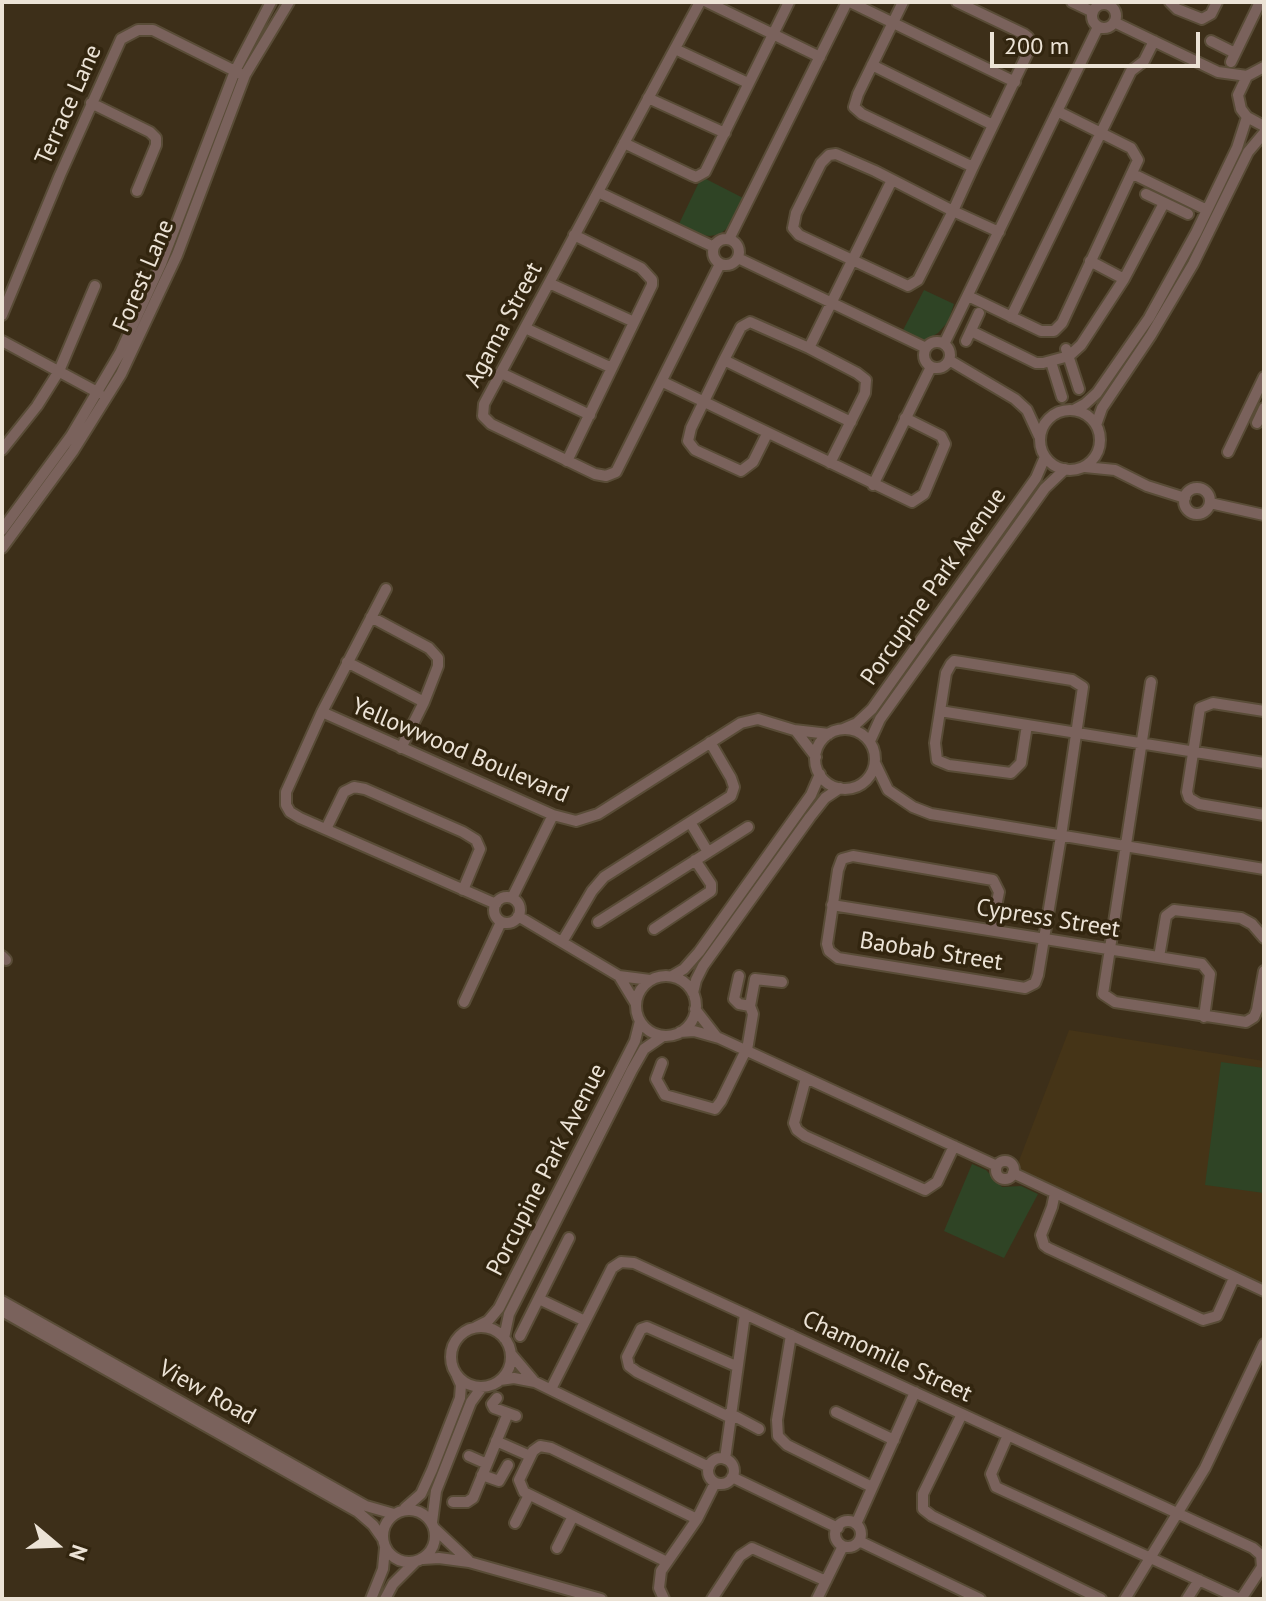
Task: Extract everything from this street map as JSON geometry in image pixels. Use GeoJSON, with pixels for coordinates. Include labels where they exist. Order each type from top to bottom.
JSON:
{"type":"FeatureCollection","features":[{"type":"Feature","properties":{"kind":"street","name":"Forest Lane"},"geometry":{"type":"LineString","coordinates":[[2,548],[73,451],[155,278],[271,2]]}},
{"type":"Feature","properties":{"kind":"street","name":"Forest Lane"},"geometry":{"type":"LineString","coordinates":[[240,73],[289,2]]}},
{"type":"Feature","properties":{"kind":"street","name":"Agama Street"},"geometry":{"type":"LineString","coordinates":[[700,2],[484,404],[482,412],[486,420],[600,476],[616,472],[621,468],[720,264]]}},
{"type":"Feature","properties":{"kind":"street"},"geometry":{"type":"LineString","coordinates":[[707,2],[820,57]]}},
{"type":"Feature","properties":{"kind":"street"},"geometry":{"type":"LineString","coordinates":[[624,143],[696,177],[705,172],[789,2]]}},
{"type":"Feature","properties":{"kind":"street"},"geometry":{"type":"LineString","coordinates":[[729,239],[849,2],[1015,82]]}},
{"type":"Feature","properties":{"kind":"street"},"geometry":{"type":"LineString","coordinates":[[903,2],[855,101],[857,111],[973,167]]}},
{"type":"Feature","properties":{"kind":"street"},"geometry":{"type":"LineString","coordinates":[[957,2],[978,7],[1024,34],[1031,42],[1030,52],[993,125],[953,211],[918,280],[902,285],[799,235],[793,228],[796,213],[821,163],[829,155],[836,154],[953,211],[999,232]]}},
{"type":"Feature","properties":{"kind":"street"},"geometry":{"type":"LineString","coordinates":[[1072,2],[1093,12]]}},
{"type":"Feature","properties":{"kind":"street"},"geometry":{"type":"LineString","coordinates":[[1170,2],[1177,9],[1202,19],[1211,14],[1217,2]]}},
{"type":"Feature","properties":{"kind":"street"},"geometry":{"type":"LineString","coordinates":[[1211,41],[1233,58],[1260,2]]}},
{"type":"Feature","properties":{"kind":"street"},"geometry":{"type":"LineString","coordinates":[[1109,4],[1114,11],[1114,22],[1108,27],[1098,27],[1093,22],[1093,12],[1097,6],[1109,4]]}},
{"type":"Feature","properties":{"kind":"street"},"geometry":{"type":"LineString","coordinates":[[1114,22],[1218,72],[1247,76],[1264,67]]}},
{"type":"Feature","properties":{"kind":"street"},"geometry":{"type":"LineString","coordinates":[[944,344],[1098,27]]}},
{"type":"Feature","properties":{"kind":"street","name":"Terrace Lane"},"geometry":{"type":"LineString","coordinates":[[2,315],[116,46],[126,35],[138,30],[153,30],[240,73]]}},
{"type":"Feature","properties":{"kind":"street"},"geometry":{"type":"LineString","coordinates":[[1011,317],[1131,71],[1144,61],[1154,41]]}},
{"type":"Feature","properties":{"kind":"street"},"geometry":{"type":"LineString","coordinates":[[675,49],[748,83]]}},
{"type":"Feature","properties":{"kind":"street"},"geometry":{"type":"LineString","coordinates":[[872,65],[993,125]]}},
{"type":"Feature","properties":{"kind":"street"},"geometry":{"type":"LineString","coordinates":[[1218,72],[1238,95],[1241,109],[1247,117],[1264,126]]}},
{"type":"Feature","properties":{"kind":"street"},"geometry":{"type":"LineString","coordinates":[[1238,95],[1247,76]]}},
{"type":"Feature","properties":{"kind":"street"},"geometry":{"type":"LineString","coordinates":[[648,98],[725,133]]}},
{"type":"Feature","properties":{"kind":"street"},"geometry":{"type":"LineString","coordinates":[[91,103],[150,132],[156,138],[137,191]]}},
{"type":"Feature","properties":{"kind":"street"},"geometry":{"type":"LineString","coordinates":[[968,296],[1041,331],[1059,328],[1138,160],[1135,151],[1057,111]]}},
{"type":"Feature","properties":{"kind":"street"},"geometry":{"type":"LineString","coordinates":[[949,360],[998,388],[1027,410],[1053,415],[1074,410],[1092,399],[1122,360],[1157,304],[1237,148],[1247,117]]}},
{"type":"Feature","properties":{"kind":"street"},"geometry":{"type":"LineString","coordinates":[[1096,425],[1102,408],[1151,335],[1193,264],[1248,152],[1264,133]]}},
{"type":"Feature","properties":{"kind":"street"},"geometry":{"type":"LineString","coordinates":[[1133,174],[1207,210]]}},
{"type":"Feature","properties":{"kind":"street"},"geometry":{"type":"LineString","coordinates":[[809,348],[892,180]]}},
{"type":"Feature","properties":{"kind":"street"},"geometry":{"type":"LineString","coordinates":[[598,192],[714,247]]}},
{"type":"Feature","properties":{"kind":"street"},"geometry":{"type":"LineString","coordinates":[[1146,194],[1188,214]]}},
{"type":"Feature","properties":{"kind":"street"},"geometry":{"type":"LineString","coordinates":[[979,313],[968,336],[1036,363],[1051,362],[1068,353],[1081,345],[1124,279],[1164,203]]}},
{"type":"Feature","properties":{"kind":"street"},"geometry":{"type":"LineString","coordinates":[[567,461],[652,285],[651,275],[574,235]]}},
{"type":"Feature","properties":{"kind":"street"},"geometry":{"type":"LineString","coordinates":[[729,239],[737,245],[738,258],[731,264],[720,264],[713,256],[714,247],[719,241],[729,239]]}},
{"type":"Feature","properties":{"kind":"street"},"geometry":{"type":"LineString","coordinates":[[738,258],[926,348]]}},
{"type":"Feature","properties":{"kind":"street"},"geometry":{"type":"LineString","coordinates":[[1090,261],[1124,279]]}},
{"type":"Feature","properties":{"kind":"street"},"geometry":{"type":"LineString","coordinates":[[549,283],[634,322]]}},
{"type":"Feature","properties":{"kind":"street"},"geometry":{"type":"LineString","coordinates":[[2,450],[37,406],[59,371],[95,286]]}},
{"type":"Feature","properties":{"kind":"street"},"geometry":{"type":"LineString","coordinates":[[767,434],[753,462],[741,471],[695,450],[690,446],[688,435],[741,327],[750,322],[809,348],[866,380],[867,389],[830,463]]}},
{"type":"Feature","properties":{"kind":"street"},"geometry":{"type":"LineString","coordinates":[[525,328],[612,368]]}},
{"type":"Feature","properties":{"kind":"street"},"geometry":{"type":"LineString","coordinates":[[2,341],[101,394]]}},
{"type":"Feature","properties":{"kind":"street"},"geometry":{"type":"LineString","coordinates":[[933,343],[944,344],[949,351],[949,360],[943,367],[931,367],[925,360],[926,348],[933,343]]}},
{"type":"Feature","properties":{"kind":"street"},"geometry":{"type":"LineString","coordinates":[[1068,353],[1079,389]]}},
{"type":"Feature","properties":{"kind":"street"},"geometry":{"type":"LineString","coordinates":[[724,360],[851,422]]}},
{"type":"Feature","properties":{"kind":"street"},"geometry":{"type":"LineString","coordinates":[[1051,362],[1062,397]]}},
{"type":"Feature","properties":{"kind":"street"},"geometry":{"type":"LineString","coordinates":[[873,485],[931,367]]}},
{"type":"Feature","properties":{"kind":"street"},"geometry":{"type":"LineString","coordinates":[[501,373],[590,415]]}},
{"type":"Feature","properties":{"kind":"street"},"geometry":{"type":"LineString","coordinates":[[1228,452],[1264,377]]}},
{"type":"Feature","properties":{"kind":"street"},"geometry":{"type":"LineString","coordinates":[[663,382],[905,501],[917,501],[924,494],[945,444],[941,436],[905,418]]}},
{"type":"Feature","properties":{"kind":"street","name":"Forest Lane"},"geometry":{"type":"LineString","coordinates":[[2,530],[101,394]]}},
{"type":"Feature","properties":{"kind":"street"},"geometry":{"type":"LineString","coordinates":[[1257,423],[1264,408]]}},
{"type":"Feature","properties":{"kind":"street"},"geometry":{"type":"LineString","coordinates":[[1027,410],[1050,463],[1065,469],[1089,466],[1115,470],[1147,486],[1185,498]]}},
{"type":"Feature","properties":{"kind":"street"},"geometry":{"type":"LineString","coordinates":[[1074,410],[1087,415],[1096,425],[1103,452],[1115,470]]}},
{"type":"Feature","properties":{"kind":"street"},"geometry":{"type":"LineString","coordinates":[[1040,439],[1043,428],[1053,415]]}},
{"type":"Feature","properties":{"kind":"street"},"geometry":{"type":"LineString","coordinates":[[1081,468],[1095,457],[1100,441]]}},
{"type":"Feature","properties":{"kind":"street","name":"Porcupine Park Avenue"},"geometry":{"type":"LineString","coordinates":[[843,729],[865,717],[883,695],[1036,478],[1045,457]]}},
{"type":"Feature","properties":{"kind":"street","name":"Porcupine Park Avenue"},"geometry":{"type":"LineString","coordinates":[[870,741],[880,719],[1045,488],[1065,469]]}},
{"type":"Feature","properties":{"kind":"street"},"geometry":{"type":"LineString","coordinates":[[1200,488],[1209,495],[1210,503],[1206,510],[1195,513],[1186,506],[1185,498],[1192,489],[1200,488]]}},
{"type":"Feature","properties":{"kind":"street"},"geometry":{"type":"LineString","coordinates":[[1210,503],[1264,515]]}},
{"type":"Feature","properties":{"kind":"street"},"geometry":{"type":"LineString","coordinates":[[386,589],[322,712],[286,792],[286,805],[294,815],[496,904]]}},
{"type":"Feature","properties":{"kind":"street"},"geometry":{"type":"LineString","coordinates":[[371,617],[436,654],[438,666],[401,748]]}},
{"type":"Feature","properties":{"kind":"street"},"geometry":{"type":"LineString","coordinates":[[1027,725],[1019,768],[1011,773],[949,765],[937,760],[934,750],[946,673],[954,661],[1072,680],[1080,684],[1084,692],[1044,939]]}},
{"type":"Feature","properties":{"kind":"street"},"geometry":{"type":"LineString","coordinates":[[347,662],[424,702]]}},
{"type":"Feature","properties":{"kind":"street"},"geometry":{"type":"LineString","coordinates":[[1151,682],[1103,994],[1112,1002],[1240,1022],[1251,1021],[1257,1010],[1264,971]]}},
{"type":"Feature","properties":{"kind":"street"},"geometry":{"type":"LineString","coordinates":[[1264,711],[1213,703],[1204,705],[1198,714],[1187,784],[1189,798],[1199,804],[1264,815]]}},
{"type":"Feature","properties":{"kind":"street"},"geometry":{"type":"LineString","coordinates":[[940,711],[1264,763]]}},
{"type":"Feature","properties":{"kind":"street","name":"Yellowwood Boulevard"},"geometry":{"type":"LineString","coordinates":[[322,712],[553,815],[576,821],[591,817],[710,742],[751,720],[829,734]]}},
{"type":"Feature","properties":{"kind":"street"},"geometry":{"type":"LineString","coordinates":[[816,757],[819,744],[829,734],[843,729],[858,731],[870,741],[875,755],[875,763],[867,780],[859,786]]}},
{"type":"Feature","properties":{"kind":"street"},"geometry":{"type":"LineString","coordinates":[[794,730],[816,757],[820,774],[832,786],[870,785],[888,790],[913,807],[931,814],[1264,869]]}},
{"type":"Feature","properties":{"kind":"street"},"geometry":{"type":"LineString","coordinates":[[562,942],[600,881],[727,799],[733,792],[731,778],[710,742]]}},
{"type":"Feature","properties":{"kind":"street"},"geometry":{"type":"LineString","coordinates":[[875,763],[888,790]]}},
{"type":"Feature","properties":{"kind":"street"},"geometry":{"type":"LineString","coordinates":[[672,976],[684,969],[699,952],[811,795],[820,774]]}},
{"type":"Feature","properties":{"kind":"street"},"geometry":{"type":"LineString","coordinates":[[326,829],[344,792],[354,787],[365,789],[476,840],[479,854],[463,890]]}},
{"type":"Feature","properties":{"kind":"street"},"geometry":{"type":"LineString","coordinates":[[680,1032],[693,1018],[693,993],[703,966],[820,802],[840,788]]}},
{"type":"Feature","properties":{"kind":"street"},"geometry":{"type":"LineString","coordinates":[[512,898],[553,815]]}},
{"type":"Feature","properties":{"kind":"street"},"geometry":{"type":"LineString","coordinates":[[690,822],[708,852]]}},
{"type":"Feature","properties":{"kind":"street"},"geometry":{"type":"LineString","coordinates":[[598,922],[748,827]]}},
{"type":"Feature","properties":{"kind":"street","name":"Baobab Street"},"geometry":{"type":"LineString","coordinates":[[991,930],[999,892],[993,880],[853,856],[842,859],[840,863],[827,944],[829,951],[838,958],[1025,988],[1033,986],[1037,980],[1044,939]]}},
{"type":"Feature","properties":{"kind":"street"},"geometry":{"type":"LineString","coordinates":[[654,929],[711,891],[711,884],[695,860]]}},
{"type":"Feature","properties":{"kind":"street"},"geometry":{"type":"LineString","coordinates":[[504,898],[512,898],[519,906],[518,916],[509,923],[501,922],[495,914],[496,904],[504,898]]}},
{"type":"Feature","properties":{"kind":"street","name":"Cypress Street"},"geometry":{"type":"LineString","coordinates":[[832,905],[1202,964],[1209,970],[1210,979],[1204,1017]]}},
{"type":"Feature","properties":{"kind":"street"},"geometry":{"type":"LineString","coordinates":[[1159,957],[1166,916],[1174,910],[1241,918],[1252,924],[1264,938]]}},
{"type":"Feature","properties":{"kind":"street"},"geometry":{"type":"LineString","coordinates":[[518,916],[619,976],[650,980],[672,976],[682,981],[693,993]]}},
{"type":"Feature","properties":{"kind":"street"},"geometry":{"type":"LineString","coordinates":[[464,1002],[501,922]]}},
{"type":"Feature","properties":{"kind":"street"},"geometry":{"type":"LineString","coordinates":[[619,976],[636,1004],[640,1021],[650,1031],[663,1036],[694,1031],[719,1038],[997,1166],[996,1172],[1001,1178],[1007,1179],[1013,1173],[1264,1291]]}},
{"type":"Feature","properties":{"kind":"street"},"geometry":{"type":"LineString","coordinates":[[739,976],[734,999],[739,1004],[750,1006]]}},
{"type":"Feature","properties":{"kind":"street"},"geometry":{"type":"LineString","coordinates":[[662,1063],[656,1079],[665,1095],[715,1109],[747,1050],[755,979],[782,982]]}},
{"type":"Feature","properties":{"kind":"street"},"geometry":{"type":"LineString","coordinates":[[636,1004],[640,991],[650,980]]}},
{"type":"Feature","properties":{"kind":"street"},"geometry":{"type":"LineString","coordinates":[[695,1009],[719,1038]]}},
{"type":"Feature","properties":{"kind":"street","name":"Porcupine Park Avenue"},"geometry":{"type":"LineString","coordinates":[[476,1327],[488,1321],[499,1308],[635,1041],[640,1021]]}},
{"type":"Feature","properties":{"kind":"street","name":"Porcupine Park Avenue"},"geometry":{"type":"LineString","coordinates":[[504,1338],[509,1314],[632,1070],[644,1049],[663,1036]]}},
{"type":"Feature","properties":{"kind":"street"},"geometry":{"type":"LineString","coordinates":[[806,1078],[794,1123],[805,1136],[925,1190],[937,1182],[954,1146]]}},
{"type":"Feature","properties":{"kind":"street"},"geometry":{"type":"LineString","coordinates":[[1059,1194],[1041,1235],[1048,1248],[1197,1318],[1209,1320],[1217,1316],[1234,1278]]}},
{"type":"Feature","properties":{"kind":"street"},"geometry":{"type":"LineString","coordinates":[[520,1336],[569,1238]]}},
{"type":"Feature","properties":{"kind":"street","name":"Chamomile Street"},"geometry":{"type":"LineString","coordinates":[[551,1389],[612,1268],[625,1261],[634,1263],[1253,1548],[1263,1561]]}},
{"type":"Feature","properties":{"kind":"street"},"geometry":{"type":"LineString","coordinates":[[539,1299],[585,1321]]}},
{"type":"Feature","properties":{"kind":"street","name":"View Road"},"geometry":{"type":"LineString","coordinates":[[2,1301],[270,1457],[358,1512],[373,1525],[384,1543]]}},
{"type":"Feature","properties":{"kind":"street","name":"View Road"},"geometry":{"type":"LineString","coordinates":[[2,1311],[366,1506],[399,1512]]}},
{"type":"Feature","properties":{"kind":"street"},"geometry":{"type":"LineString","coordinates":[[725,1459],[745,1314]]}},
{"type":"Feature","properties":{"kind":"street"},"geometry":{"type":"LineString","coordinates":[[371,1599],[383,1569],[385,1525],[417,1499],[423,1489],[460,1398],[461,1385],[451,1360],[453,1345],[462,1333],[476,1327],[491,1329],[504,1338],[511,1354],[535,1382]]}},
{"type":"Feature","properties":{"kind":"street"},"geometry":{"type":"LineString","coordinates":[[736,1366],[647,1327],[641,1329],[627,1357],[629,1366],[637,1372],[759,1429]]}},
{"type":"Feature","properties":{"kind":"street"},"geometry":{"type":"LineString","coordinates":[[791,1335],[777,1420],[778,1436],[787,1445],[872,1487]]}},
{"type":"Feature","properties":{"kind":"street"},"geometry":{"type":"LineString","coordinates":[[1125,1599],[1205,1468],[1264,1344]]}},
{"type":"Feature","properties":{"kind":"street"},"geometry":{"type":"LineString","coordinates":[[500,1380],[508,1369],[511,1354]]}},
{"type":"Feature","properties":{"kind":"street"},"geometry":{"type":"LineString","coordinates":[[456,1374],[468,1384],[482,1387]]}},
{"type":"Feature","properties":{"kind":"street"},"geometry":{"type":"LineString","coordinates":[[385,1599],[393,1584],[432,1549],[436,1491],[471,1402],[482,1387],[514,1378],[535,1382],[709,1467]]}},
{"type":"Feature","properties":{"kind":"street"},"geometry":{"type":"LineString","coordinates":[[856,1524],[915,1392]]}},
{"type":"Feature","properties":{"kind":"street"},"geometry":{"type":"LineString","coordinates":[[453,1502],[471,1500],[496,1441],[512,1414],[492,1406],[497,1398]]}},
{"type":"Feature","properties":{"kind":"street"},"geometry":{"type":"LineString","coordinates":[[836,1412],[894,1440]]}},
{"type":"Feature","properties":{"kind":"street"},"geometry":{"type":"LineString","coordinates":[[962,1414],[923,1494],[926,1513],[1101,1599]]}},
{"type":"Feature","properties":{"kind":"street"},"geometry":{"type":"LineString","coordinates":[[1008,1435],[991,1474],[996,1487],[1240,1599],[1263,1561]]}},
{"type":"Feature","properties":{"kind":"street"},"geometry":{"type":"LineString","coordinates":[[496,1441],[530,1456]]}},
{"type":"Feature","properties":{"kind":"street"},"geometry":{"type":"LineString","coordinates":[[667,1562],[521,1489],[519,1480],[530,1456],[540,1446],[551,1448],[697,1519]]}},
{"type":"Feature","properties":{"kind":"street"},"geometry":{"type":"LineString","coordinates":[[469,1456],[499,1481],[508,1465]]}},
{"type":"Feature","properties":{"kind":"street"},"geometry":{"type":"LineString","coordinates":[[709,1467],[717,1459],[725,1459],[733,1466],[732,1477],[726,1483],[715,1483]]}},
{"type":"Feature","properties":{"kind":"street"},"geometry":{"type":"LineString","coordinates":[[709,1467],[710,1477],[715,1483]]}},
{"type":"Feature","properties":{"kind":"street"},"geometry":{"type":"LineString","coordinates":[[732,1477],[838,1528]]}},
{"type":"Feature","properties":{"kind":"street"},"geometry":{"type":"LineString","coordinates":[[664,1599],[659,1582],[667,1562],[697,1519],[715,1483]]}},
{"type":"Feature","properties":{"kind":"street"},"geometry":{"type":"LineString","coordinates":[[515,1523],[529,1495]]}},
{"type":"Feature","properties":{"kind":"street"},"geometry":{"type":"LineString","coordinates":[[399,1512],[417,1510],[469,1562]]}},
{"type":"Feature","properties":{"kind":"street"},"geometry":{"type":"LineString","coordinates":[[557,1548],[573,1516]]}},
{"type":"Feature","properties":{"kind":"street"},"geometry":{"type":"LineString","coordinates":[[844,1523],[856,1524],[860,1531],[859,1541],[851,1547],[843,1546],[836,1536],[838,1528],[844,1523]]}},
{"type":"Feature","properties":{"kind":"street"},"geometry":{"type":"LineString","coordinates":[[859,1541],[980,1599]]}},
{"type":"Feature","properties":{"kind":"street"},"geometry":{"type":"LineString","coordinates":[[384,1543],[398,1560],[439,1558],[469,1562],[601,1599]]}},
{"type":"Feature","properties":{"kind":"street"},"geometry":{"type":"LineString","coordinates":[[817,1599],[843,1546]]}},
{"type":"Feature","properties":{"kind":"street"},"geometry":{"type":"LineString","coordinates":[[712,1599],[740,1556],[752,1548],[826,1581]]}},
{"type":"Feature","properties":{"kind":"street"},"geometry":{"type":"LineString","coordinates":[[1187,1599],[1199,1580]]}},
{"type":"Feature","properties":{"kind":"shaded area"},"geometry":{"type":"Polygon","coordinates":[[[1069,1030],[1264,1061],[1264,1284],[1020,1173],[1017,1166],[1069,1030]]]}},
{"type":"Feature","properties":{"kind":"green space"},"geometry":{"type":"Polygon","coordinates":[[[706,179],[745,199],[730,226],[720,234],[710,236],[693,234],[678,226],[700,180],[706,179]]]}},
{"type":"Feature","properties":{"kind":"green space"},"geometry":{"type":"Polygon","coordinates":[[[924,290],[954,304],[948,322],[938,333],[926,340],[919,340],[902,332],[924,290]]]}},
{"type":"Feature","properties":{"kind":"green space"},"geometry":{"type":"Polygon","coordinates":[[[1221,1062],[1264,1068],[1264,1193],[1205,1185],[1221,1062]]]}},
{"type":"Feature","properties":{"kind":"green space"},"geometry":{"type":"Polygon","coordinates":[[[972,1164],[986,1170],[1002,1187],[1021,1186],[1038,1194],[1004,1258],[944,1231],[972,1164]]]}}]}
